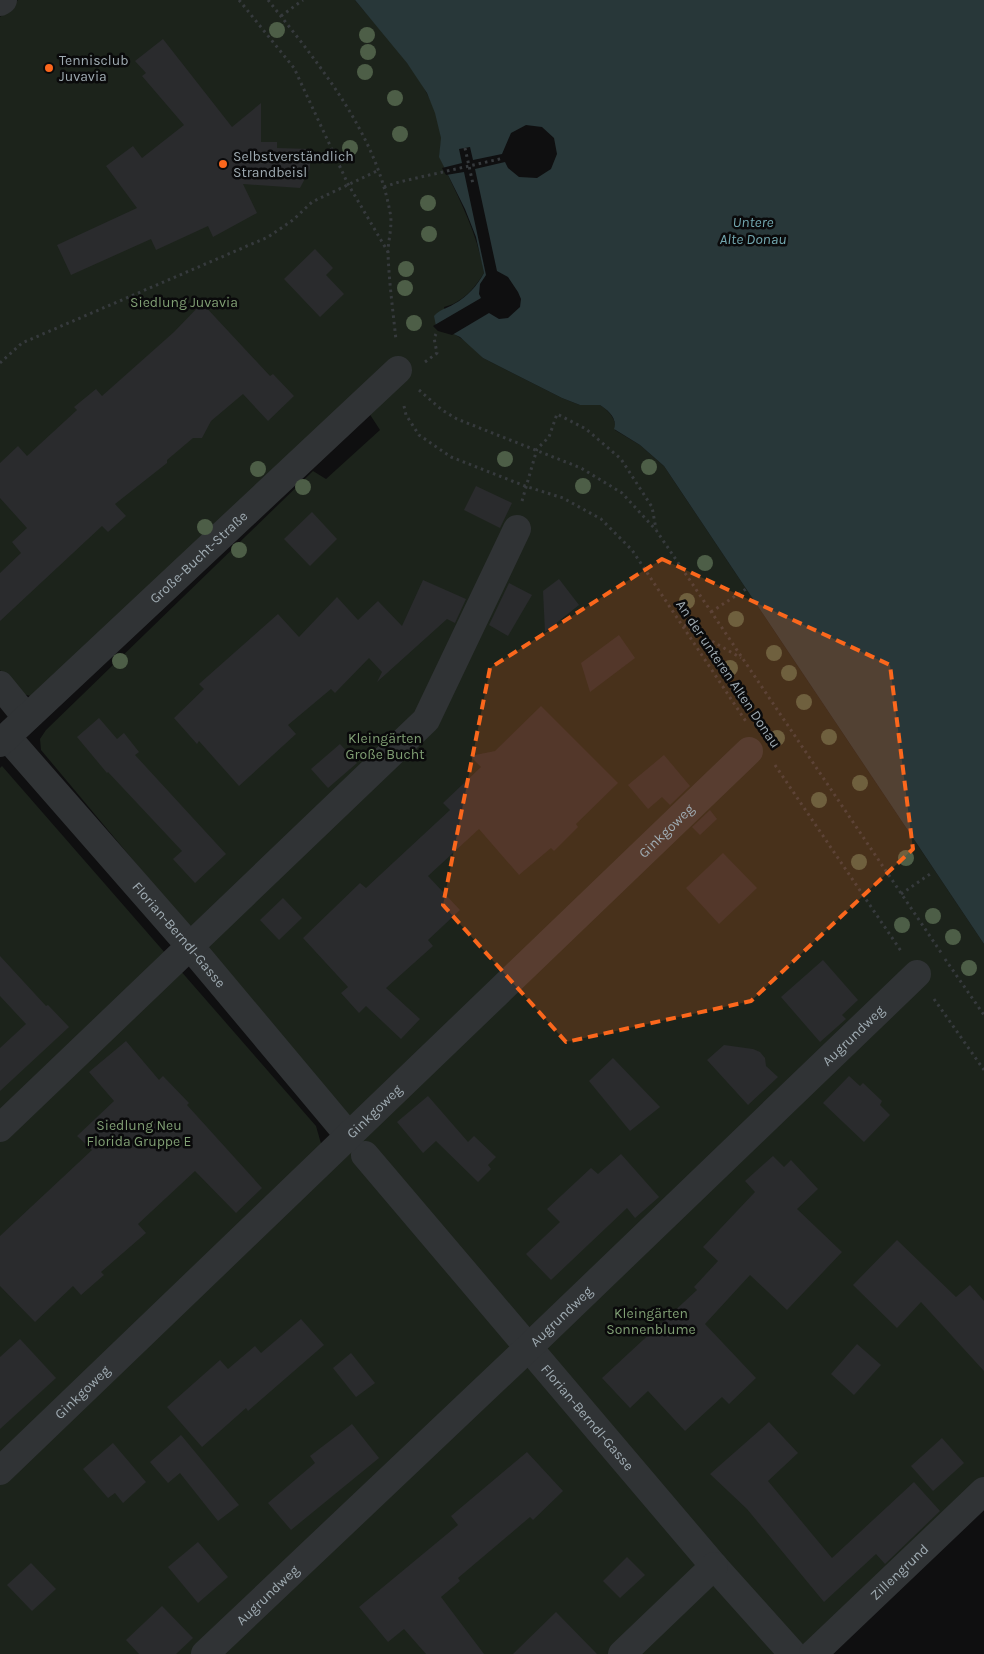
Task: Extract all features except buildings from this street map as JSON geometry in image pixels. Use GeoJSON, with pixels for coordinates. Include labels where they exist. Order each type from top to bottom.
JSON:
{"type":"FeatureCollection","features":[{"type":"Feature","properties":{"kind":"street","name":"Große-Bucht-Straße"},"geometry":{"type":"LineString","coordinates":[[4,740],[26,717],[398,370]]}},
{"type":"Feature","properties":{"kind":"street"},"geometry":{"type":"LineString","coordinates":[[0,1128],[426,720],[517,529]]}},
{"type":"Feature","properties":{"kind":"street"},"geometry":{"type":"LineString","coordinates":[[0,685],[26,717]]}},
{"type":"Feature","properties":{"kind":"street","name":"Florian-Berndl-Gasse"},"geometry":{"type":"LineString","coordinates":[[4,740],[189,945],[528,1348],[714,1566],[793,1654]]}},
{"type":"Feature","properties":{"kind":"street","name":"Ginkgoweg"},"geometry":{"type":"LineString","coordinates":[[0,1471],[357,1146],[757,746]]}},
{"type":"Feature","properties":{"kind":"street","name":"Augrundweg"},"geometry":{"type":"LineString","coordinates":[[205,1654],[528,1348],[917,974]]}},
{"type":"Feature","properties":{"kind":"street","name":"Zillengrund"},"geometry":{"type":"LineString","coordinates":[[814,1654],[984,1491]]}},
{"type":"Feature","properties":{"kind":"street"},"geometry":{"type":"LineString","coordinates":[[622,1654],[714,1566]]}},
{"type":"Feature","properties":{"kind":"path","name":"An der unteren Alten Donau"},"geometry":{"type":"LineString","coordinates":[[239,0],[294,68],[348,184],[388,252]]}},
{"type":"Feature","properties":{"kind":"path","name":"An der unteren Alten Donau"},"geometry":{"type":"LineString","coordinates":[[268,0],[312,55],[350,113],[379,170],[391,214],[388,252],[398,370],[406,415],[419,435],[451,458],[563,498],[601,519],[632,550],[682,624],[757,746],[984,1070]]}},
{"type":"Feature","properties":{"kind":"path"},"geometry":{"type":"LineString","coordinates":[[281,16],[303,0]]}},
{"type":"Feature","properties":{"kind":"path"},"geometry":{"type":"LineString","coordinates":[[465,148],[473,184]]}},
{"type":"Feature","properties":{"kind":"path"},"geometry":{"type":"LineString","coordinates":[[384,187],[504,158]]}},
{"type":"Feature","properties":{"kind":"path"},"geometry":{"type":"LineString","coordinates":[[0,363],[22,343],[268,237],[293,220],[312,202],[379,170]]}},
{"type":"Feature","properties":{"kind":"path"},"geometry":{"type":"LineString","coordinates":[[432,357],[437,353],[434,338],[436,334]]}},
{"type":"Feature","properties":{"kind":"path","name":"An der unteren Alten Donau"},"geometry":{"type":"LineString","coordinates":[[398,370],[442,410],[456,419],[537,449],[581,468],[622,493],[656,530],[984,1015]]}},
{"type":"Feature","properties":{"kind":"path"},"geometry":{"type":"LineString","coordinates":[[517,529],[525,486],[537,449],[549,437],[557,414],[586,429],[621,459],[652,507],[656,530]]}},
{"type":"Feature","properties":{"kind":"path"},"geometry":{"type":"LineString","coordinates":[[711,612],[746,588]]}},
{"type":"Feature","properties":{"kind":"path"},"geometry":{"type":"LineString","coordinates":[[682,624],[742,659]]}},
{"type":"Feature","properties":{"kind":"path"},"geometry":{"type":"LineString","coordinates":[[901,894],[933,872]]}},
{"type":"Feature","properties":{"kind":"highlighted area"},"geometry":{"type":"Polygon","coordinates":[[[662,559],[890,665],[913,849],[751,1001],[566,1042],[443,905],[490,668],[662,559]]]}},
{"type":"Feature","properties":{"kind":"green space"},"geometry":{"type":"Polygon","coordinates":[[[18,0],[355,0],[410,66],[428,96],[435,111],[439,127],[441,160],[466,215],[481,257],[484,273],[476,284],[457,302],[444,307],[451,332],[470,344],[483,358],[562,398],[580,405],[600,405],[611,415],[615,422],[615,430],[640,445],[664,466],[984,944],[984,1507],[829,1654],[0,1654],[0,1481],[353,1123],[41,750],[40,739],[46,730],[313,471],[326,479],[380,430],[356,393],[38,698],[19,693],[0,670],[0,17],[18,0]]]}},
{"type":"Feature","properties":{"kind":"green space","name":"Siedlung Neu Florida Gruppe E"},"geometry":{"type":"Polygon","coordinates":[[[2,766],[316,1126],[322,1147],[0,1457],[0,768],[2,766]]]}},
{"type":"Feature","properties":{"kind":"water","name":"Untere Alte Donau"},"geometry":{"type":"Polygon","coordinates":[[[355,0],[984,0],[984,944],[664,466],[640,445],[614,429],[615,422],[613,418],[600,405],[580,405],[562,398],[483,358],[460,337],[436,326],[434,316],[467,295],[484,273],[476,237],[465,209],[439,157],[441,138],[435,113],[427,93],[407,63],[355,0]]]}},
{"type":"Feature","properties":{"kind":"pier"},"geometry":{"type":"Polygon","coordinates":[[[526,125],[542,127],[554,138],[557,154],[551,169],[537,178],[519,177],[508,168],[505,162],[475,169],[497,271],[508,277],[518,292],[521,299],[520,307],[508,318],[499,319],[489,313],[452,335],[438,331],[433,326],[481,298],[479,294],[480,284],[486,275],[464,172],[446,175],[442,168],[462,163],[459,149],[470,147],[473,160],[502,154],[511,133],[526,125]]]}},
{"type":"Feature","properties":{"kind":"place","name":"Tennisclub Juvavia"},"geometry":{"type":"Point","coordinates":[49,68]}},
{"type":"Feature","properties":{"kind":"place","name":"Selbstverständlich Strandbeisl"},"geometry":{"type":"Point","coordinates":[223,164]}},
{"type":"Feature","properties":{"kind":"park label","name":"Siedlung Juvavia"},"geometry":{"type":"Point","coordinates":[184,302]}},
{"type":"Feature","properties":{"kind":"park label","name":"Kleingärten Große Bucht"},"geometry":{"type":"Point","coordinates":[385,746]}},
{"type":"Feature","properties":{"kind":"park label","name":"Kleingärten Sonnenblume"},"geometry":{"type":"Point","coordinates":[651,1322]}}]}
